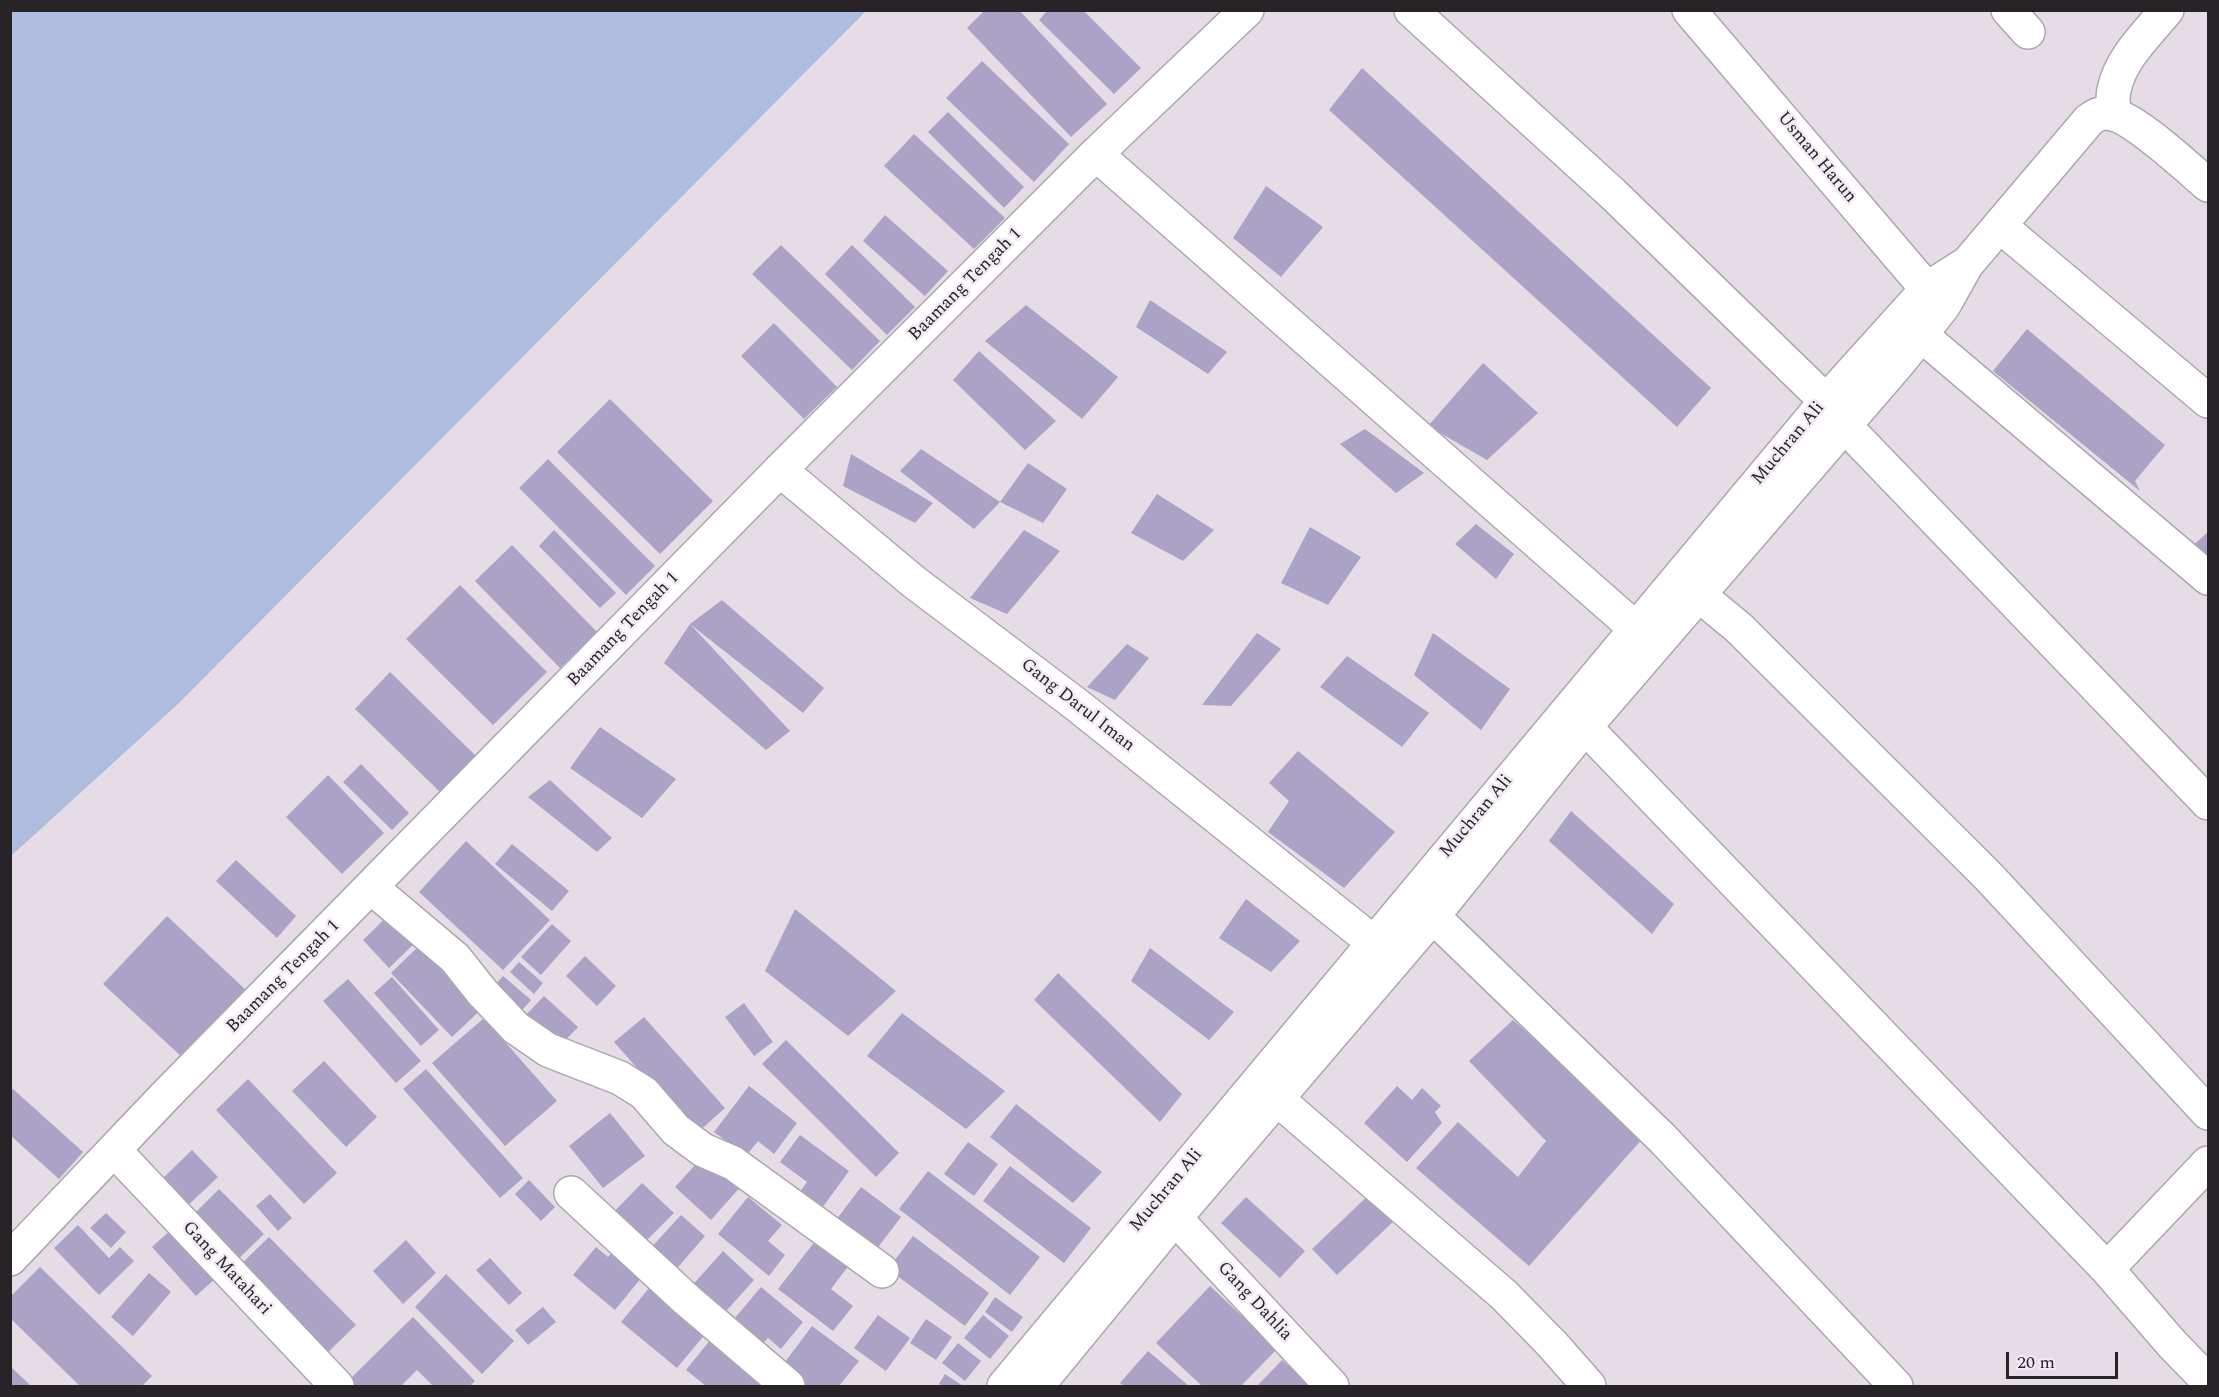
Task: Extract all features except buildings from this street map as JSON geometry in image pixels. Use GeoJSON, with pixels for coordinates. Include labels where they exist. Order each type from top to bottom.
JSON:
{"type":"FeatureCollection","features":[{"type":"Feature","properties":{"kind":"street","name":"Baamang Tengah 1"},"geometry":{"type":"LineString","coordinates":[[10,1260],[167,1094],[372,888],[780,470],[1096,154],[1247,10]]}},
{"type":"Feature","properties":{"kind":"street"},"geometry":{"type":"LineString","coordinates":[[1411,10],[1613,194],[1835,413],[2208,803]]}},
{"type":"Feature","properties":{"kind":"street","name":"Usman Harun"},"geometry":{"type":"LineString","coordinates":[[1689,10],[1936,297]]}},
{"type":"Feature","properties":{"kind":"street"},"geometry":{"type":"LineString","coordinates":[[2167,10],[2133,50],[2101,117],[2135,124],[2208,185]]}},
{"type":"Feature","properties":{"kind":"street","name":"Muchran Ali"},"geometry":{"type":"LineString","coordinates":[[1037,1386],[1276,1098],[1635,628],[1835,413],[1936,297],[2101,117]]}},
{"type":"Feature","properties":{"kind":"street"},"geometry":{"type":"LineString","coordinates":[[1096,154],[1635,628]]}},
{"type":"Feature","properties":{"kind":"street"},"geometry":{"type":"LineString","coordinates":[[2000,226],[2208,401]]}},
{"type":"Feature","properties":{"kind":"street"},"geometry":{"type":"LineString","coordinates":[[1911,326],[2208,578]]}},
{"type":"Feature","properties":{"kind":"street","name":"Muchran Ali"},"geometry":{"type":"LineString","coordinates":[[1004,1386],[1373,942],[1422,906],[1585,727],[1699,595],[1835,413]]}},
{"type":"Feature","properties":{"kind":"street","name":"Gang Darul Iman"},"geometry":{"type":"LineString","coordinates":[[780,470],[914,582],[1077,705],[1373,942]]}},
{"type":"Feature","properties":{"kind":"street"},"geometry":{"type":"LineString","coordinates":[[1699,595],[1747,636],[1989,877],[2208,1113]]}},
{"type":"Feature","properties":{"kind":"street"},"geometry":{"type":"LineString","coordinates":[[1585,727],[2107,1269],[2172,1344],[2208,1380]]}},
{"type":"Feature","properties":{"kind":"street"},"geometry":{"type":"LineString","coordinates":[[372,888],[456,958],[482,992],[516,1028],[548,1050],[620,1077],[644,1093],[676,1130],[703,1150],[733,1163],[882,1271]]}},
{"type":"Feature","properties":{"kind":"street"},"geometry":{"type":"LineString","coordinates":[[1422,906],[1662,1138],[1896,1386]]}},
{"type":"Feature","properties":{"kind":"street"},"geometry":{"type":"LineString","coordinates":[[1276,1098],[1504,1295],[1589,1386]]}},
{"type":"Feature","properties":{"kind":"street","name":"Gang Matahari"},"geometry":{"type":"LineString","coordinates":[[115,1151],[338,1386]]}},
{"type":"Feature","properties":{"kind":"street"},"geometry":{"type":"LineString","coordinates":[[2107,1269],[2208,1164]]}},
{"type":"Feature","properties":{"kind":"street"},"geometry":{"type":"LineString","coordinates":[[571,1194],[687,1300],[788,1386]]}},
{"type":"Feature","properties":{"kind":"street","name":"Gang Dahlia"},"geometry":{"type":"LineString","coordinates":[[1175,1218],[1332,1386]]}},
{"type":"Feature","properties":{"kind":"water"},"geometry":{"type":"Polygon","coordinates":[[[11,10],[866,11],[179,703],[11,856],[11,10]]]}}]}
